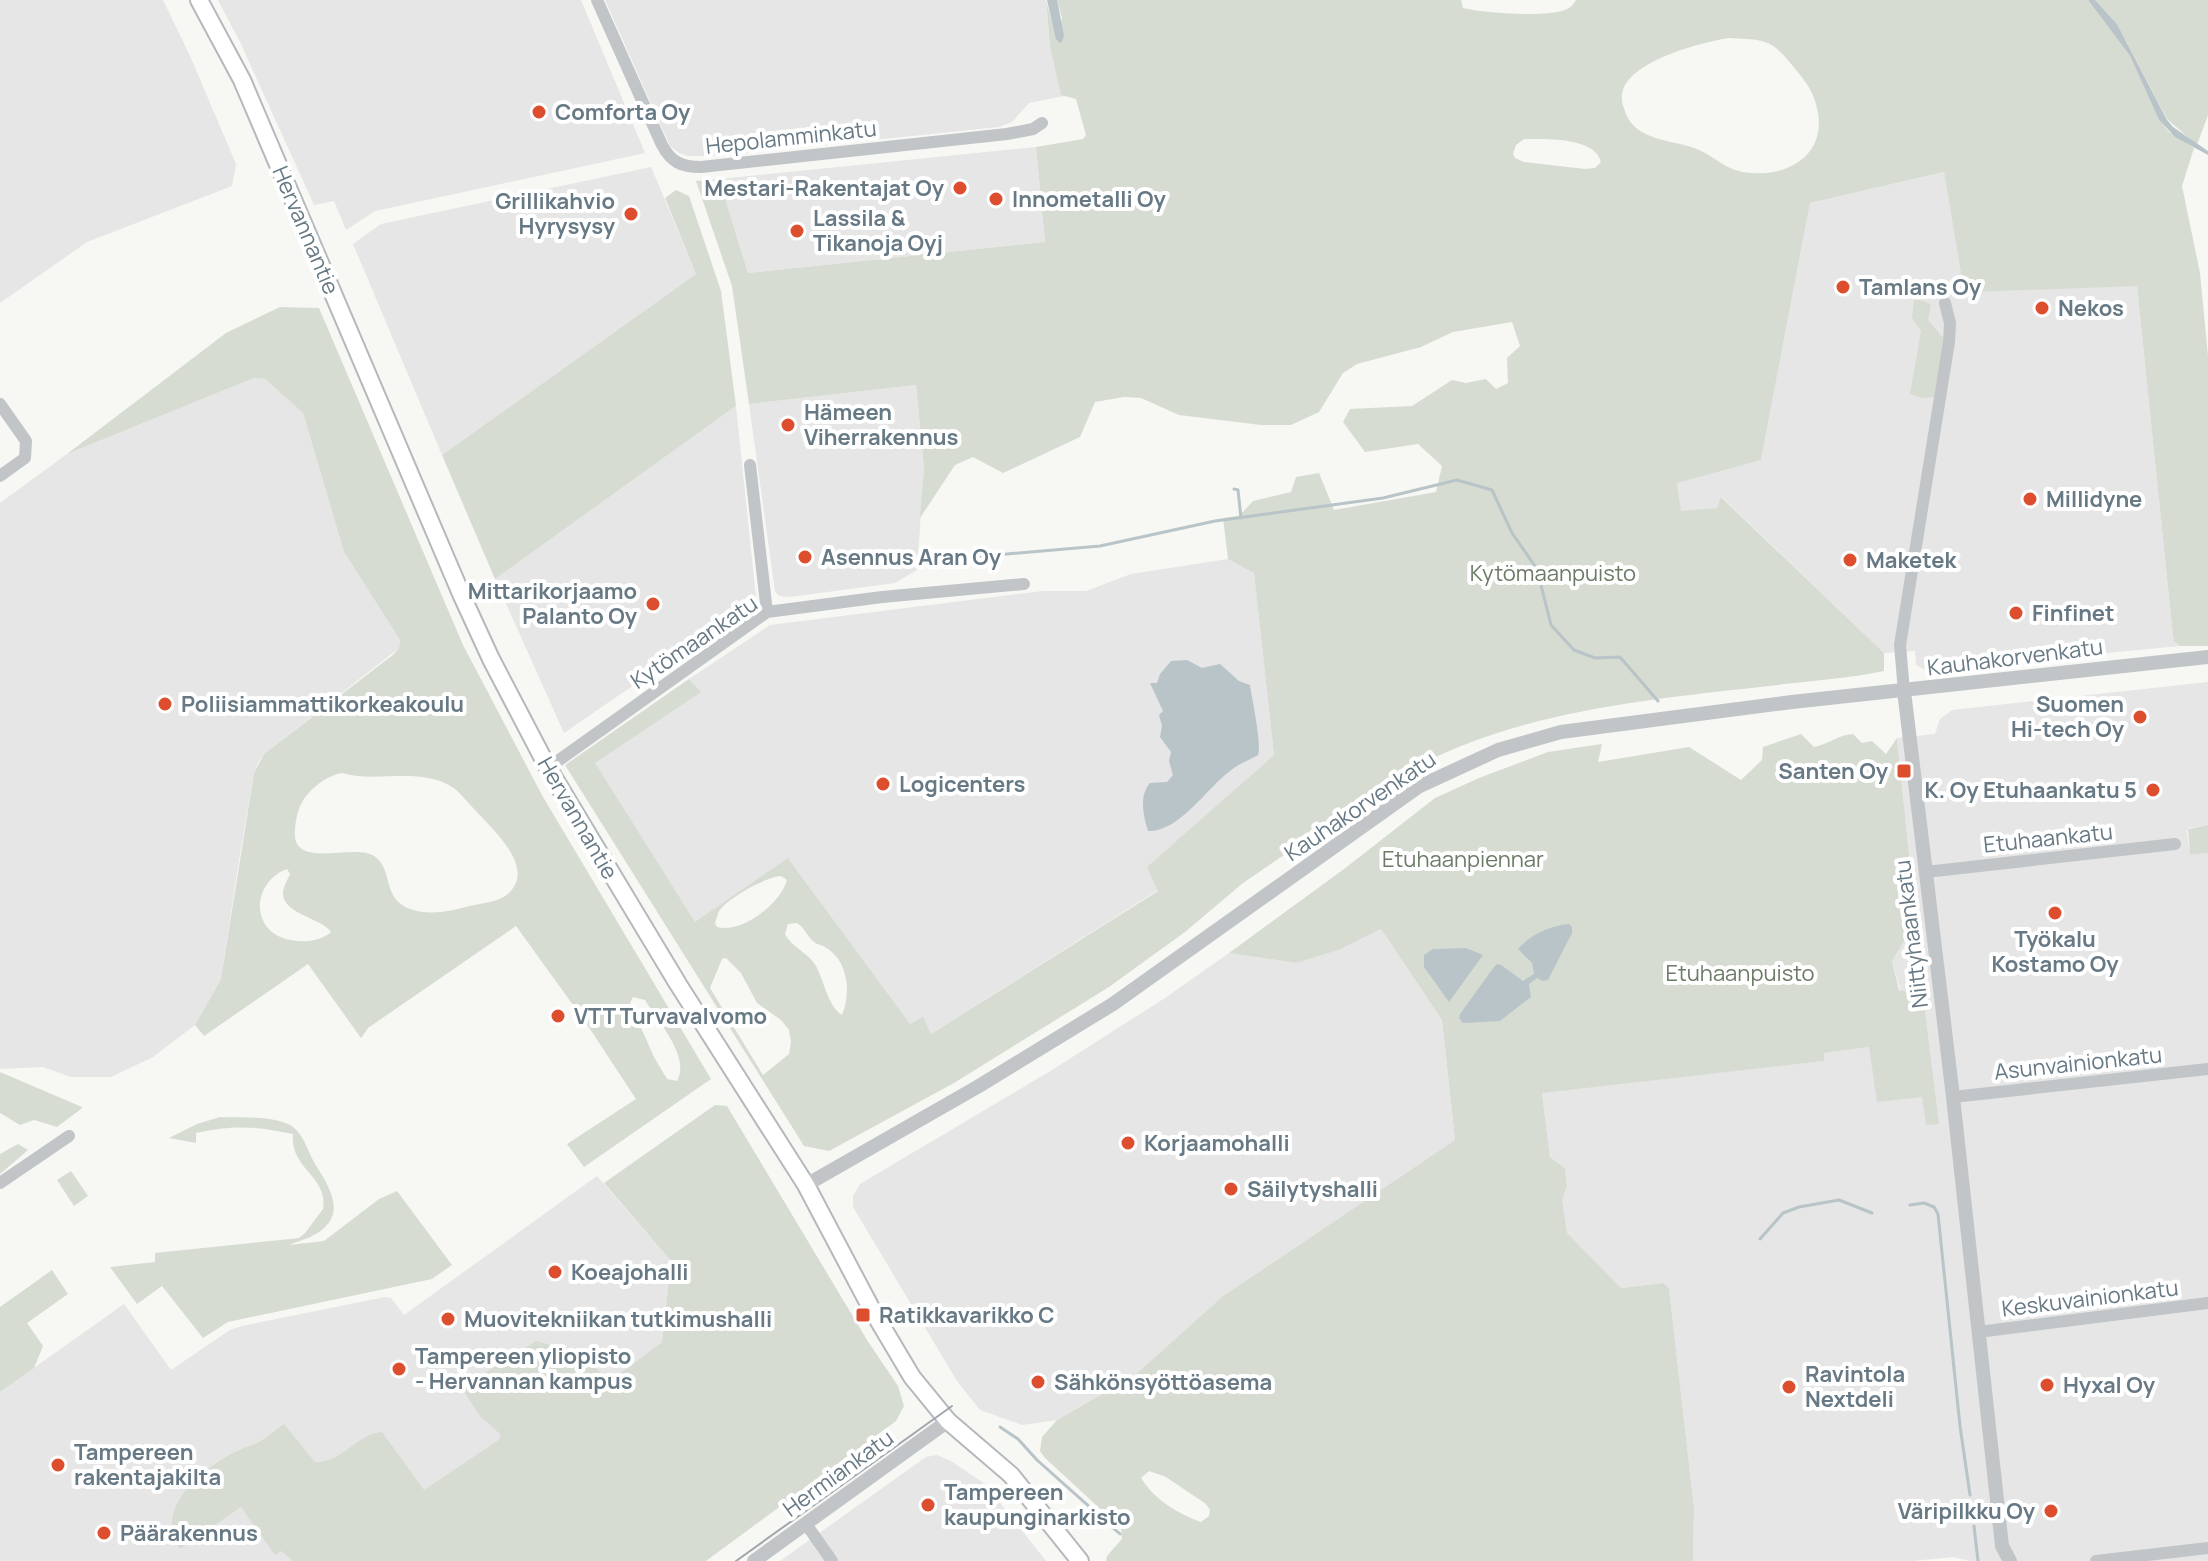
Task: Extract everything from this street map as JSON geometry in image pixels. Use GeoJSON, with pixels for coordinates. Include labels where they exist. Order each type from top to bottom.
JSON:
{"type":"FeatureCollection","features":[{"type":"Feature","properties":{"kind":"main road","name":"Hervannantie"},"geometry":{"type":"LineString","coordinates":[[199,0],[242,80],[491,659],[548,768],[678,984],[806,1185],[900,1357],[925,1395],[948,1421],[1011,1475],[1080,1561]]}},
{"type":"Feature","properties":{"kind":"street","name":"Hepolamminkatu"},"geometry":{"type":"LineString","coordinates":[[597,0],[662,145],[668,156],[681,166],[701,167],[1007,134],[1033,129],[1042,123]]}},
{"type":"Feature","properties":{"kind":"street","name":"Niittyhaankatu"},"geometry":{"type":"LineString","coordinates":[[1945,303],[1950,323],[1949,342],[1900,645],[2002,1546],[2010,1561]]}},
{"type":"Feature","properties":{"kind":"street"},"geometry":{"type":"LineString","coordinates":[[0,404],[26,441],[25,458],[0,476]]}},
{"type":"Feature","properties":{"kind":"street"},"geometry":{"type":"LineString","coordinates":[[750,465],[767,612]]}},
{"type":"Feature","properties":{"kind":"street","name":"Kytömaankatu"},"geometry":{"type":"LineString","coordinates":[[548,768],[767,612],[1024,584]]}},
{"type":"Feature","properties":{"kind":"street","name":"Kauhakorvenkatu"},"geometry":{"type":"LineString","coordinates":[[806,1185],[979,1086],[1113,1004],[1418,787],[1482,756],[1561,732],[1792,702],[2208,657]]}},
{"type":"Feature","properties":{"kind":"street","name":"Etuhaankatu"},"geometry":{"type":"LineString","coordinates":[[1926,872],[2175,844]]}},
{"type":"Feature","properties":{"kind":"street","name":"Asunvainionkatu"},"geometry":{"type":"LineString","coordinates":[[1953,1097],[2208,1069]]}},
{"type":"Feature","properties":{"kind":"street"},"geometry":{"type":"LineString","coordinates":[[0,1183],[69,1136]]}},
{"type":"Feature","properties":{"kind":"street","name":"Keskuvainionkatu"},"geometry":{"type":"LineString","coordinates":[[1978,1332],[2208,1303]]}},
{"type":"Feature","properties":{"kind":"street","name":"Hermiankatu"},"geometry":{"type":"LineString","coordinates":[[754,1561],[948,1421]]}},
{"type":"Feature","properties":{"kind":"street"},"geometry":{"type":"LineString","coordinates":[[806,1524],[832,1561]]}},
{"type":"Feature","properties":{"kind":"street"},"geometry":{"type":"LineString","coordinates":[[2096,1561],[2208,1548]]}},
{"type":"Feature","properties":{"kind":"shaded area"},"geometry":{"type":"Polygon","coordinates":[[[0,0],[163,0],[236,164],[232,186],[87,242],[0,303],[0,0]]]}},
{"type":"Feature","properties":{"kind":"shaded area"},"geometry":{"type":"Polygon","coordinates":[[[218,0],[581,0],[645,153],[375,211],[346,230],[334,201],[314,205],[218,0]]]}},
{"type":"Feature","properties":{"kind":"shaded area"},"geometry":{"type":"Polygon","coordinates":[[[605,0],[1046,0],[1050,46],[1064,96],[1029,103],[1012,122],[999,127],[718,156],[688,156],[670,146],[605,0]]]}},
{"type":"Feature","properties":{"kind":"shaded area"},"geometry":{"type":"Polygon","coordinates":[[[1047,0],[1057,0],[1064,36],[1061,43],[1056,40],[1047,0]]]}},
{"type":"Feature","properties":{"kind":"shaded area"},"geometry":{"type":"Polygon","coordinates":[[[2088,0],[2095,0],[2117,24],[2167,120],[2208,151],[2208,155],[2175,137],[2159,120],[2130,56],[2088,0]]]}},
{"type":"Feature","properties":{"kind":"shaded area"},"geometry":{"type":"Polygon","coordinates":[[[1036,147],[1045,242],[748,273],[719,179],[1036,147]]]}},
{"type":"Feature","properties":{"kind":"shaded area"},"geometry":{"type":"Polygon","coordinates":[[[651,167],[696,274],[442,455],[353,244],[381,224],[651,167]]]}},
{"type":"Feature","properties":{"kind":"shaded area"},"geometry":{"type":"Polygon","coordinates":[[[1944,172],[1962,280],[1977,292],[2137,285],[2173,636],[2180,646],[1925,670],[1916,665],[1915,651],[1884,653],[1722,497],[1717,508],[1680,512],[1677,482],[1761,460],[1810,203],[1944,172]]]}},
{"type":"Feature","properties":{"kind":"shaded area","name":"Poliisiammattikorkeakoulu"},"geometry":{"type":"Polygon","coordinates":[[[254,378],[265,379],[303,413],[344,552],[400,640],[399,648],[264,754],[258,763],[221,979],[195,1025],[153,1057],[111,1077],[71,1077],[43,1067],[0,1069],[0,503],[67,454],[254,378]]]}},
{"type":"Feature","properties":{"kind":"shaded area"},"geometry":{"type":"Polygon","coordinates":[[[916,385],[924,468],[917,570],[895,583],[779,596],[775,591],[749,404],[916,385]]]}},
{"type":"Feature","properties":{"kind":"shaded area"},"geometry":{"type":"Polygon","coordinates":[[[736,406],[756,598],[564,733],[495,579],[736,406]]]}},
{"type":"Feature","properties":{"kind":"shaded area"},"geometry":{"type":"Polygon","coordinates":[[[1228,559],[1254,572],[1274,755],[1148,867],[1158,890],[931,1034],[910,1025],[789,859],[695,923],[594,763],[700,692],[689,679],[770,625],[1043,591],[1086,591],[1131,574],[1228,559]]]}},
{"type":"Feature","properties":{"kind":"shaded area"},"geometry":{"type":"Polygon","coordinates":[[[1187,660],[1202,668],[1220,664],[1239,681],[1250,685],[1258,732],[1258,755],[1221,778],[1192,808],[1170,825],[1148,831],[1144,794],[1150,783],[1167,782],[1173,775],[1169,761],[1171,752],[1160,737],[1162,726],[1159,715],[1163,711],[1150,683],[1157,683],[1171,661],[1187,660]]]}},
{"type":"Feature","properties":{"kind":"shaded area"},"geometry":{"type":"Polygon","coordinates":[[[2208,682],[2208,825],[2188,828],[2187,832],[2190,855],[2208,853],[2208,1561],[1970,1561],[1953,1557],[1912,1561],[1693,1561],[1694,1508],[1669,1288],[1662,1283],[1621,1288],[1566,1233],[1561,1200],[1567,1186],[1565,1168],[1550,1157],[1542,1092],[1823,1061],[1823,1053],[1869,1047],[1923,1097],[1939,1124],[1892,961],[1916,922],[1897,738],[1935,734],[1940,719],[1952,710],[2208,682]]]}},
{"type":"Feature","properties":{"kind":"shaded area"},"geometry":{"type":"Polygon","coordinates":[[[1569,924],[1572,933],[1548,980],[1537,978],[1529,984],[1531,997],[1500,1021],[1463,1023],[1460,1014],[1497,964],[1523,981],[1534,974],[1532,963],[1518,949],[1541,932],[1569,924]]]}},
{"type":"Feature","properties":{"kind":"shaded area"},"geometry":{"type":"Polygon","coordinates":[[[1381,929],[1442,1020],[1455,1140],[1223,1296],[1135,1375],[1057,1420],[1022,1425],[980,1410],[957,1381],[853,1207],[853,1196],[860,1184],[1052,1070],[1229,953],[1296,963],[1339,950],[1381,929]]]}},
{"type":"Feature","properties":{"kind":"shaded area"},"geometry":{"type":"Polygon","coordinates":[[[1466,948],[1483,955],[1449,1002],[1424,967],[1424,955],[1433,949],[1466,948]]]}},
{"type":"Feature","properties":{"kind":"shaded area","name":"Tampereen yliopisto - Hervannan kampus"},"geometry":{"type":"Polygon","coordinates":[[[597,1176],[671,1261],[662,1342],[609,1383],[354,1561],[0,1561],[0,1392],[124,1304],[171,1370],[230,1330],[242,1326],[385,1297],[391,1298],[404,1315],[597,1176]]]}},
{"type":"Feature","properties":{"kind":"shaded area"},"geometry":{"type":"Polygon","coordinates":[[[937,1455],[985,1484],[1046,1561],[780,1561],[926,1457],[937,1455]]]}},
{"type":"Feature","properties":{"kind":"green space","name":"Kytömaanpuisto"},"geometry":{"type":"Polygon","coordinates":[[[1046,0],[1057,42],[1062,18],[1057,0],[1461,0],[1463,8],[1472,10],[1532,14],[1558,12],[1570,7],[1576,0],[2088,0],[2130,56],[2159,120],[2169,132],[2194,148],[2182,186],[2200,273],[2208,356],[2208,646],[2180,646],[2173,636],[2137,286],[1977,292],[1962,280],[1944,172],[1810,203],[1761,460],[1677,483],[1681,511],[1717,508],[1721,497],[1884,653],[1884,671],[1628,703],[1535,722],[1446,753],[1403,774],[1243,883],[1185,932],[1109,987],[954,1083],[829,1151],[804,1146],[565,765],[689,679],[701,692],[595,763],[695,922],[788,858],[910,1024],[923,1017],[931,1034],[1158,891],[1147,867],[1274,755],[1254,573],[1228,559],[1223,518],[1239,516],[1253,501],[1291,492],[1296,477],[1319,473],[1334,510],[1436,492],[1442,466],[1418,444],[1365,452],[1343,422],[1350,409],[1412,406],[1452,380],[1466,383],[1486,379],[1496,389],[1508,383],[1507,358],[1520,346],[1512,322],[1453,332],[1421,347],[1357,364],[1343,373],[1319,412],[1291,425],[1261,425],[1179,415],[1141,398],[1124,397],[1095,402],[1080,437],[1003,473],[973,457],[955,465],[920,518],[924,468],[916,385],[749,404],[732,286],[696,181],[719,179],[748,273],[1045,242],[1036,147],[1083,139],[1086,135],[1076,99],[1061,95],[1050,46],[1046,0]],[[1728,38],[1685,49],[1653,62],[1629,79],[1622,99],[1631,123],[1655,138],[1694,148],[1742,172],[1776,171],[1803,159],[1818,135],[1819,119],[1813,96],[1805,82],[1777,49],[1760,41],[1728,38]],[[1524,139],[1516,145],[1513,154],[1524,162],[1585,169],[1595,168],[1601,162],[1590,148],[1568,141],[1524,139]],[[781,876],[766,880],[724,906],[715,923],[717,927],[738,926],[769,907],[787,880],[781,876]],[[797,923],[788,924],[785,934],[813,961],[830,999],[842,1015],[847,988],[839,960],[814,942],[797,923]],[[726,958],[722,959],[710,988],[763,1075],[789,1054],[789,1030],[781,1020],[757,1003],[741,973],[726,958]]]}},
{"type":"Feature","properties":{"kind":"green space"},"geometry":{"type":"Polygon","coordinates":[[[2095,0],[2208,0],[2208,115],[2197,145],[2167,119],[2117,24],[2095,0]]]}},
{"type":"Feature","properties":{"kind":"green space"},"geometry":{"type":"Polygon","coordinates":[[[676,190],[689,196],[721,291],[736,406],[495,579],[442,455],[696,274],[665,198],[676,190]]]}},
{"type":"Feature","properties":{"kind":"green space"},"geometry":{"type":"Polygon","coordinates":[[[1914,300],[1931,305],[1928,320],[1944,339],[1934,397],[1910,394],[1921,331],[1912,318],[1914,300]]]}},
{"type":"Feature","properties":{"kind":"green space"},"geometry":{"type":"Polygon","coordinates":[[[280,307],[319,308],[463,645],[543,797],[711,1079],[584,1167],[567,1144],[636,1099],[516,926],[368,1028],[361,1038],[308,964],[204,1036],[195,1025],[221,979],[254,773],[264,754],[394,654],[400,640],[344,552],[303,413],[265,379],[254,378],[67,454],[226,333],[280,307]],[[342,773],[318,784],[302,802],[295,829],[296,842],[302,849],[312,853],[352,852],[374,856],[384,868],[395,898],[418,911],[455,910],[497,900],[510,892],[516,882],[517,871],[508,848],[455,789],[442,782],[414,776],[370,777],[342,773]],[[287,869],[266,885],[260,902],[262,919],[267,927],[280,937],[298,941],[316,940],[331,932],[288,906],[283,892],[290,874],[287,869]],[[633,997],[630,1003],[667,1079],[677,1081],[680,1061],[671,1039],[645,1000],[633,997]]]}},
{"type":"Feature","properties":{"kind":"green space"},"geometry":{"type":"Polygon","coordinates":[[[1801,734],[1814,747],[1853,734],[1862,743],[1872,741],[1886,754],[1897,738],[1916,922],[1892,961],[1899,990],[1923,996],[1939,1124],[1926,1125],[1922,1097],[1877,1102],[1869,1047],[1824,1053],[1824,1061],[1542,1093],[1550,1157],[1565,1168],[1567,1186],[1562,1200],[1567,1233],[1621,1288],[1663,1283],[1669,1288],[1694,1508],[1693,1561],[1106,1561],[1122,1539],[1121,1528],[1045,1458],[1040,1451],[1042,1437],[1057,1420],[1135,1375],[1223,1296],[1455,1140],[1442,1020],[1381,929],[1339,950],[1296,963],[1229,953],[1435,798],[1479,778],[1548,752],[1602,744],[1598,762],[1689,747],[1741,780],[1762,760],[1763,747],[1801,734]],[[1149,1471],[1141,1478],[1153,1493],[1175,1510],[1201,1522],[1209,1516],[1210,1510],[1206,1504],[1166,1477],[1149,1471]]]}},
{"type":"Feature","properties":{"kind":"green space"},"geometry":{"type":"Polygon","coordinates":[[[2208,825],[2208,853],[2190,855],[2188,829],[2208,825]]]}},
{"type":"Feature","properties":{"kind":"green space"},"geometry":{"type":"Polygon","coordinates":[[[0,1072],[82,1107],[57,1127],[34,1120],[20,1125],[0,1113],[0,1072]]]}},
{"type":"Feature","properties":{"kind":"green space"},"geometry":{"type":"Polygon","coordinates":[[[715,1105],[727,1106],[867,1340],[898,1386],[904,1406],[896,1421],[706,1561],[293,1561],[281,1551],[275,1555],[241,1507],[180,1549],[173,1531],[173,1514],[180,1498],[206,1470],[260,1441],[284,1424],[315,1462],[334,1458],[364,1438],[382,1432],[424,1490],[500,1439],[500,1434],[480,1416],[463,1390],[470,1382],[536,1341],[583,1354],[609,1382],[662,1342],[671,1261],[604,1183],[715,1105]]]}},
{"type":"Feature","properties":{"kind":"green space"},"geometry":{"type":"Polygon","coordinates":[[[220,1117],[258,1118],[286,1123],[297,1130],[303,1139],[331,1193],[333,1212],[323,1229],[289,1245],[324,1241],[379,1199],[397,1191],[452,1265],[432,1279],[228,1322],[203,1338],[162,1286],[137,1304],[110,1267],[155,1262],[155,1253],[299,1238],[323,1209],[320,1188],[297,1156],[293,1134],[233,1128],[196,1133],[196,1143],[169,1138],[220,1117]]]}},
{"type":"Feature","properties":{"kind":"green space"},"geometry":{"type":"Polygon","coordinates":[[[18,1144],[28,1150],[0,1174],[0,1154],[18,1144]]]}},
{"type":"Feature","properties":{"kind":"green space"},"geometry":{"type":"Polygon","coordinates":[[[71,1171],[88,1196],[74,1206],[57,1180],[71,1171]]]}},
{"type":"Feature","properties":{"kind":"green space"},"geometry":{"type":"Polygon","coordinates":[[[52,1270],[68,1294],[27,1323],[43,1346],[34,1368],[0,1392],[0,1307],[52,1270]]]}},
{"type":"Feature","properties":{"kind":"waterway"},"geometry":{"type":"LineString","coordinates":[[927,561],[1100,546],[1215,521],[1383,498],[1457,480],[1492,490],[1512,533],[1537,569],[1551,625],[1574,650],[1595,658],[1620,657],[1658,701]]}},
{"type":"Feature","properties":{"kind":"waterway"},"geometry":{"type":"LineString","coordinates":[[1234,489],[1238,490],[1241,518]]}},
{"type":"Feature","properties":{"kind":"waterway"},"geometry":{"type":"LineString","coordinates":[[1760,1239],[1783,1213],[1799,1207],[1839,1200],[1872,1213]]}},
{"type":"Feature","properties":{"kind":"waterway"},"geometry":{"type":"LineString","coordinates":[[1910,1205],[1924,1203],[1934,1207],[1938,1214],[1970,1495]]}},
{"type":"Feature","properties":{"kind":"waterway"},"geometry":{"type":"LineString","coordinates":[[1000,1427],[1018,1439],[1037,1460],[1120,1534]]}},
{"type":"Feature","properties":{"kind":"waterway"},"geometry":{"type":"LineString","coordinates":[[1974,1526],[1978,1561]]}},
{"type":"Feature","properties":{"kind":"tram line"},"geometry":{"type":"LineString","coordinates":[[736,1561],[952,1406]]}},
{"type":"Feature","properties":{"kind":"place","name":"Comforta Oy"},"geometry":{"type":"Point","coordinates":[539,112]}},
{"type":"Feature","properties":{"kind":"place","name":"Mestari-Rakentajat Oy"},"geometry":{"type":"Point","coordinates":[960,188]}},
{"type":"Feature","properties":{"kind":"place","name":"Innometalli Oy"},"geometry":{"type":"Point","coordinates":[996,199]}},
{"type":"Feature","properties":{"kind":"place","name":"Grillikahvio Hyrysysy"},"geometry":{"type":"Point","coordinates":[631,214]}},
{"type":"Feature","properties":{"kind":"place","name":"Lassila & Tikanoja Oyj"},"geometry":{"type":"Point","coordinates":[797,231]}},
{"type":"Feature","properties":{"kind":"place","name":"Tamlans Oy"},"geometry":{"type":"Point","coordinates":[1843,287]}},
{"type":"Feature","properties":{"kind":"place","name":"Nekos"},"geometry":{"type":"Point","coordinates":[2042,308]}},
{"type":"Feature","properties":{"kind":"place","name":"Hämeen Viherrakennus"},"geometry":{"type":"Point","coordinates":[788,425]}},
{"type":"Feature","properties":{"kind":"place","name":"Millidyne"},"geometry":{"type":"Point","coordinates":[2030,499]}},
{"type":"Feature","properties":{"kind":"place","name":"Asennus Aran Oy"},"geometry":{"type":"Point","coordinates":[805,557]}},
{"type":"Feature","properties":{"kind":"place","name":"Maketek"},"geometry":{"type":"Point","coordinates":[1850,560]}},
{"type":"Feature","properties":{"kind":"place","name":"Mittarikorjaamo Palanto Oy"},"geometry":{"type":"Point","coordinates":[653,604]}},
{"type":"Feature","properties":{"kind":"place","name":"Finfinet"},"geometry":{"type":"Point","coordinates":[2016,613]}},
{"type":"Feature","properties":{"kind":"place","name":"Poliisiammattikorkeakoulu"},"geometry":{"type":"Point","coordinates":[165,704]}},
{"type":"Feature","properties":{"kind":"place","name":"Suomen Hi-tech Oy"},"geometry":{"type":"Point","coordinates":[2140,717]}},
{"type":"Feature","properties":{"kind":"place","name":"Santen Oy"},"geometry":{"type":"Point","coordinates":[1904,771]}},
{"type":"Feature","properties":{"kind":"place","name":"Logicenters"},"geometry":{"type":"Point","coordinates":[883,784]}},
{"type":"Feature","properties":{"kind":"place","name":"K. Oy Etuhaankatu 5"},"geometry":{"type":"Point","coordinates":[2153,790]}},
{"type":"Feature","properties":{"kind":"place","name":"Työkalu Kostamo Oy"},"geometry":{"type":"Point","coordinates":[2055,913]}},
{"type":"Feature","properties":{"kind":"place","name":"VTT Turvavalvomo"},"geometry":{"type":"Point","coordinates":[558,1016]}},
{"type":"Feature","properties":{"kind":"place","name":"Korjaamohalli"},"geometry":{"type":"Point","coordinates":[1128,1143]}},
{"type":"Feature","properties":{"kind":"place","name":"Säilytyshalli"},"geometry":{"type":"Point","coordinates":[1231,1189]}},
{"type":"Feature","properties":{"kind":"place","name":"Koeajohalli"},"geometry":{"type":"Point","coordinates":[555,1272]}},
{"type":"Feature","properties":{"kind":"place","name":"Ratikkavarikko C"},"geometry":{"type":"Point","coordinates":[863,1315]}},
{"type":"Feature","properties":{"kind":"place","name":"Muovitekniikan tutkimushalli"},"geometry":{"type":"Point","coordinates":[448,1319]}},
{"type":"Feature","properties":{"kind":"place","name":"Tampereen yliopisto - Hervannan kampus"},"geometry":{"type":"Point","coordinates":[399,1369]}},
{"type":"Feature","properties":{"kind":"place","name":"Sähkönsyöttöasema"},"geometry":{"type":"Point","coordinates":[1038,1382]}},
{"type":"Feature","properties":{"kind":"place","name":"Hyxal Oy"},"geometry":{"type":"Point","coordinates":[2047,1385]}},
{"type":"Feature","properties":{"kind":"place","name":"Ravintola Nextdeli"},"geometry":{"type":"Point","coordinates":[1789,1387]}},
{"type":"Feature","properties":{"kind":"place","name":"Tampereen rakentajakilta"},"geometry":{"type":"Point","coordinates":[58,1465]}},
{"type":"Feature","properties":{"kind":"place","name":"Tampereen kaupunginarkisto"},"geometry":{"type":"Point","coordinates":[928,1505]}},
{"type":"Feature","properties":{"kind":"place","name":"Väripilkku Oy"},"geometry":{"type":"Point","coordinates":[2051,1511]}},
{"type":"Feature","properties":{"kind":"place","name":"Päärakennus"},"geometry":{"type":"Point","coordinates":[104,1533]}},
{"type":"Feature","properties":{"kind":"park label","name":"Etuhaanpiennar"},"geometry":{"type":"Point","coordinates":[1463,859]}},
{"type":"Feature","properties":{"kind":"park label","name":"Etuhaanpuisto"},"geometry":{"type":"Point","coordinates":[1740,973]}}]}
